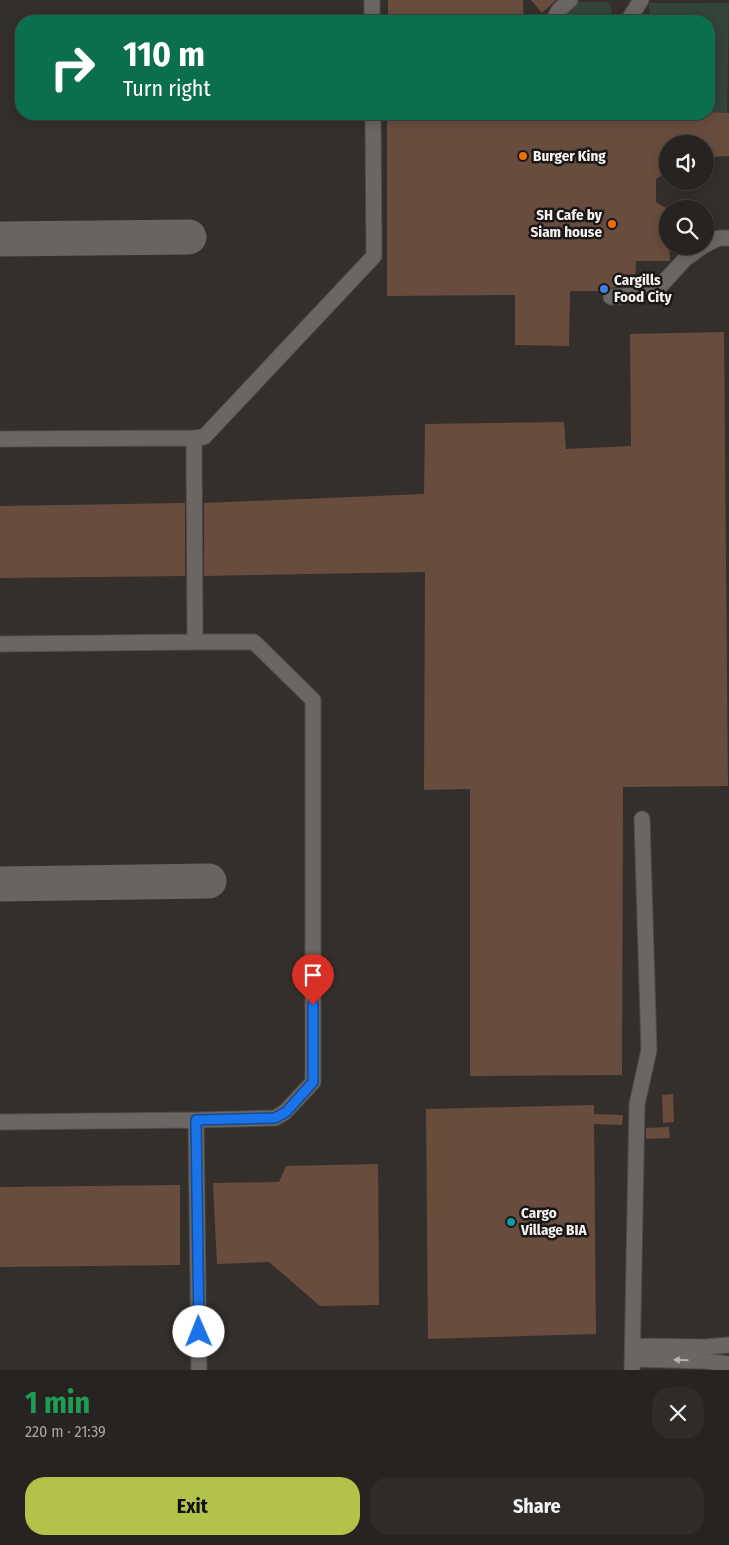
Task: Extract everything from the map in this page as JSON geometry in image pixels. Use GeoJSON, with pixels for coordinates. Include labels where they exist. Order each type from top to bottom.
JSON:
{"type":"FeatureCollection","features":[{"type":"Feature","properties":{"kind":"lane"},"geometry":{"type":"LineString","coordinates":[[372,0],[372,15]]}},
{"type":"Feature","properties":{"kind":"lane"},"geometry":{"type":"LineString","coordinates":[[556,15],[570,0]]}},
{"type":"Feature","properties":{"kind":"lane"},"geometry":{"type":"LineString","coordinates":[[632,15],[641,0]]}},
{"type":"Feature","properties":{"kind":"lane"},"geometry":{"type":"LineString","coordinates":[[0,439],[204,438],[374,256],[373,120]]}},
{"type":"Feature","properties":{"kind":"lane"},"geometry":{"type":"LineString","coordinates":[[714,241],[719,238],[729,238]]}},
{"type":"Feature","properties":{"kind":"lane"},"geometry":{"type":"LineString","coordinates":[[611,297],[654,293],[691,255]]}},
{"type":"Feature","properties":{"kind":"lane"},"geometry":{"type":"LineString","coordinates":[[194,438],[195,642]]}},
{"type":"Feature","properties":{"kind":"lane"},"geometry":{"type":"LineString","coordinates":[[0,644],[254,642],[313,700],[313,1082],[286,1112],[275,1118],[0,1122]]}},
{"type":"Feature","properties":{"kind":"lane"},"geometry":{"type":"LineString","coordinates":[[633,1358],[638,1104],[649,1050],[642,819]]}},
{"type":"Feature","properties":{"kind":"lane"},"geometry":{"type":"LineString","coordinates":[[196,1120],[199,1370]]}},
{"type":"Feature","properties":{"kind":"lane"},"geometry":{"type":"LineString","coordinates":[[633,1358],[729,1345]]}},
{"type":"Feature","properties":{"kind":"lane"},"geometry":{"type":"LineString","coordinates":[[633,1358],[724,1365]]}},
{"type":"Feature","properties":{"kind":"green space"},"geometry":{"type":"Polygon","coordinates":[[[577,2],[608,2],[612,9],[611,15],[563,15],[577,2]]]}},
{"type":"Feature","properties":{"kind":"green space"},"geometry":{"type":"Polygon","coordinates":[[[649,3],[729,3],[727,113],[715,112],[715,15],[650,15],[649,3]]]}},
{"type":"Feature","properties":{"kind":"building"},"geometry":{"type":"Polygon","coordinates":[[[388,0],[523,0],[524,15],[388,15],[388,0]]]}},
{"type":"Feature","properties":{"kind":"building"},"geometry":{"type":"Polygon","coordinates":[[[531,0],[556,0],[542,13],[531,0]]]}},
{"type":"Feature","properties":{"kind":"building"},"geometry":{"type":"Polygon","coordinates":[[[715,112],[729,113],[729,156],[714,157],[714,135],[659,135],[659,177],[656,179],[656,202],[659,204],[659,255],[670,255],[670,261],[636,261],[635,285],[610,288],[604,291],[570,291],[569,346],[515,345],[515,295],[387,296],[387,120],[715,120],[715,112]]]}},
{"type":"Feature","properties":{"kind":"building"},"geometry":{"type":"Polygon","coordinates":[[[724,332],[728,786],[623,787],[622,1075],[470,1076],[470,789],[424,790],[425,572],[204,576],[204,503],[424,494],[425,424],[564,422],[566,449],[631,446],[630,334],[724,332]]]}},
{"type":"Feature","properties":{"kind":"building"},"geometry":{"type":"Polygon","coordinates":[[[185,503],[185,576],[0,578],[0,506],[185,503]]]}},
{"type":"Feature","properties":{"kind":"building"},"geometry":{"type":"Polygon","coordinates":[[[673,1094],[674,1122],[663,1123],[662,1095],[673,1094]]]}},
{"type":"Feature","properties":{"kind":"building","name":"Cargo Village BIA"},"geometry":{"type":"Polygon","coordinates":[[[594,1105],[594,1114],[623,1115],[622,1125],[594,1124],[596,1334],[428,1339],[426,1109],[594,1105]]]}},
{"type":"Feature","properties":{"kind":"building"},"geometry":{"type":"Polygon","coordinates":[[[669,1127],[670,1138],[646,1139],[646,1128],[669,1127]]]}},
{"type":"Feature","properties":{"kind":"building"},"geometry":{"type":"Polygon","coordinates":[[[378,1164],[379,1305],[320,1306],[269,1262],[217,1264],[213,1183],[279,1182],[286,1166],[378,1164]]]}},
{"type":"Feature","properties":{"kind":"building"},"geometry":{"type":"Polygon","coordinates":[[[180,1185],[180,1265],[0,1267],[0,1187],[180,1185]]]}},
{"type":"Feature","properties":{"kind":"taxiway"},"geometry":{"type":"LineString","coordinates":[[0,239],[189,237]]}},
{"type":"Feature","properties":{"kind":"taxiway"},"geometry":{"type":"LineString","coordinates":[[0,884],[209,881]]}},
{"type":"Feature","properties":{"kind":"place","name":"Burger King"},"geometry":{"type":"Point","coordinates":[523,156]}},
{"type":"Feature","properties":{"kind":"place","name":"SH Cafe by Siam house"},"geometry":{"type":"Point","coordinates":[612,224]}},
{"type":"Feature","properties":{"kind":"place","name":"Cargills Food City"},"geometry":{"type":"Point","coordinates":[604,289]}},
{"type":"Feature","properties":{"kind":"place","name":"Cargo Village BIA"},"geometry":{"type":"Point","coordinates":[511,1222]}},
{"type":"Feature","properties":{"kind":"route"},"geometry":{"type":"LineString","coordinates":[[199,1332],[196,1120],[275,1118],[286,1112],[313,1082],[313,1005]]}}]}
